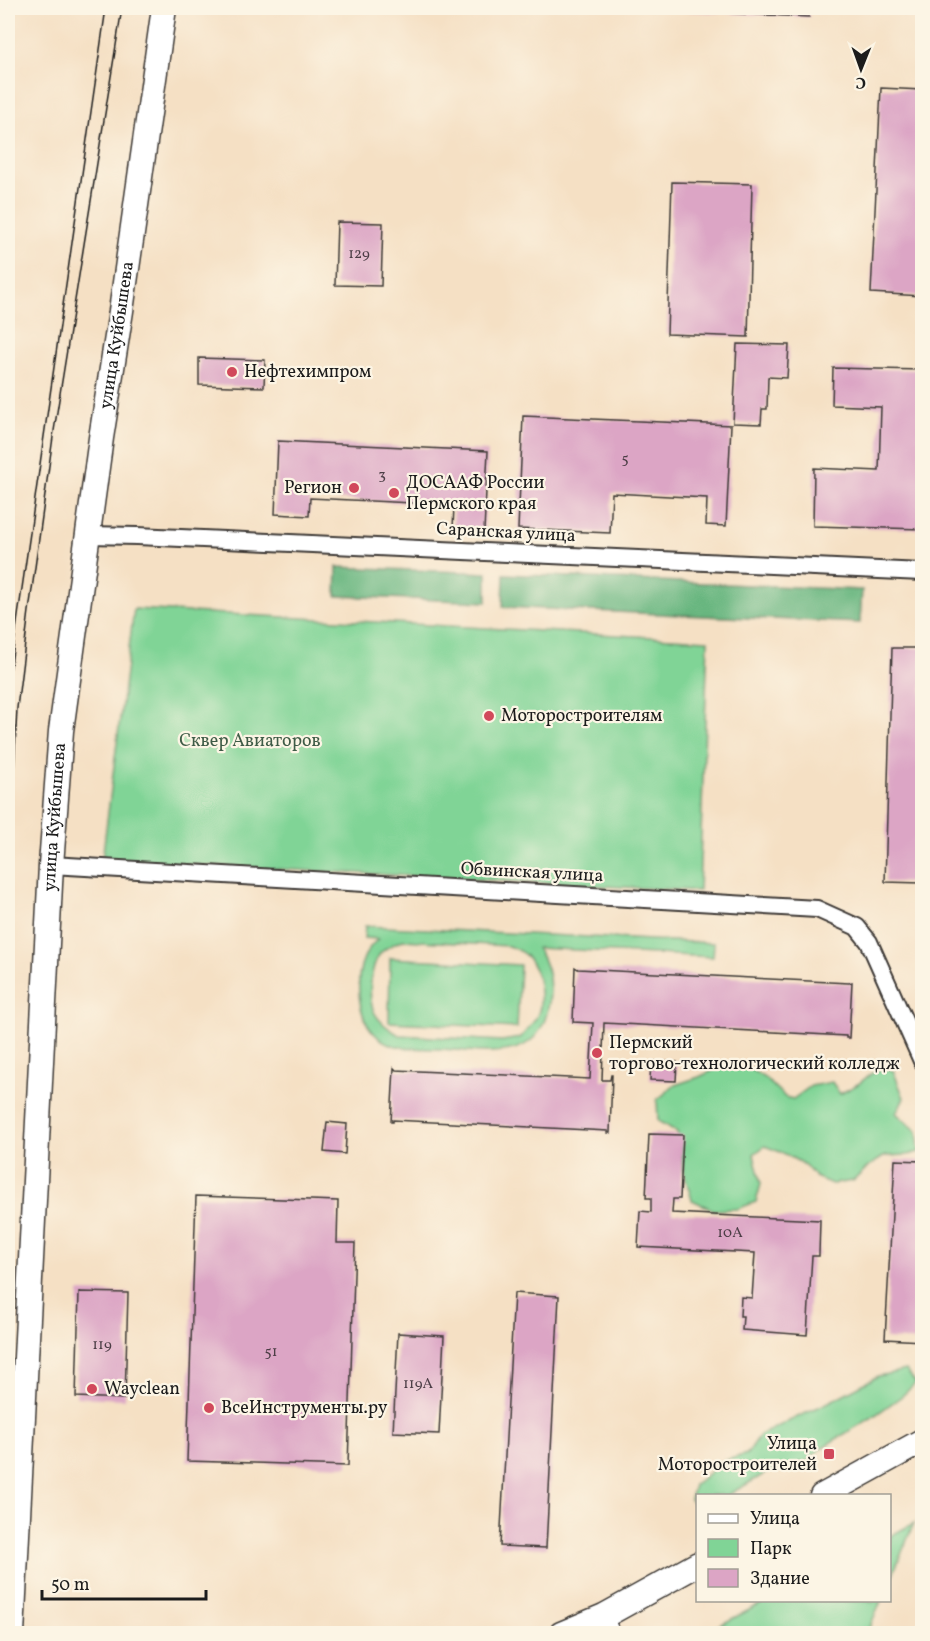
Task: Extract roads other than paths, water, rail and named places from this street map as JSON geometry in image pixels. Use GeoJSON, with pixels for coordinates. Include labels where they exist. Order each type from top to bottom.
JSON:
{"type":"FeatureCollection","features":[{"type":"Feature","properties":{"kind":"main road","name":"улица Куйбышева"},"geometry":{"type":"LineString","coordinates":[[12,1634],[51,865],[61,731],[164,8]]}},
{"type":"Feature","properties":{"kind":"main road"},"geometry":{"type":"LineString","coordinates":[[826,1494],[922,1441]]}},
{"type":"Feature","properties":{"kind":"main road"},"geometry":{"type":"LineString","coordinates":[[561,1634],[608,1625],[696,1565]]}},
{"type":"Feature","properties":{"kind":"street","name":"Саранская улица"},"geometry":{"type":"LineString","coordinates":[[88,535],[922,572]]}},
{"type":"Feature","properties":{"kind":"street","name":"Обвинская улица"},"geometry":{"type":"LineString","coordinates":[[51,865],[817,909],[857,927],[869,942],[922,1061]]}},
{"type":"Feature","properties":{"kind":"tram line"},"geometry":{"type":"LineString","coordinates":[[8,685],[106,8]]}},
{"type":"Feature","properties":{"kind":"tram line"},"geometry":{"type":"LineString","coordinates":[[8,900],[17,708],[29,611],[53,437],[122,8]]}},
{"type":"Feature","properties":{"kind":"place","name":"Нефтехимпром"},"geometry":{"type":"Point","coordinates":[232,372]}},
{"type":"Feature","properties":{"kind":"place","name":"Регион"},"geometry":{"type":"Point","coordinates":[354,488]}},
{"type":"Feature","properties":{"kind":"place","name":"ДОСААФ России Пермского края"},"geometry":{"type":"Point","coordinates":[394,493]}},
{"type":"Feature","properties":{"kind":"place","name":"Моторостроителям"},"geometry":{"type":"Point","coordinates":[489,716]}},
{"type":"Feature","properties":{"kind":"place","name":"Пермский торгово-технологический колледж"},"geometry":{"type":"Point","coordinates":[597,1053]}},
{"type":"Feature","properties":{"kind":"place","name":"Wayclean"},"geometry":{"type":"Point","coordinates":[92,1389]}},
{"type":"Feature","properties":{"kind":"place","name":"ВсеИнструменты.ру"},"geometry":{"type":"Point","coordinates":[209,1408]}},
{"type":"Feature","properties":{"kind":"place","name":"Улица Моторостроителей"},"geometry":{"type":"Point","coordinates":[829,1454]}},
{"type":"Feature","properties":{"kind":"park label","name":"Сквер Авиаторов"},"geometry":{"type":"Point","coordinates":[250,741]}}]}
